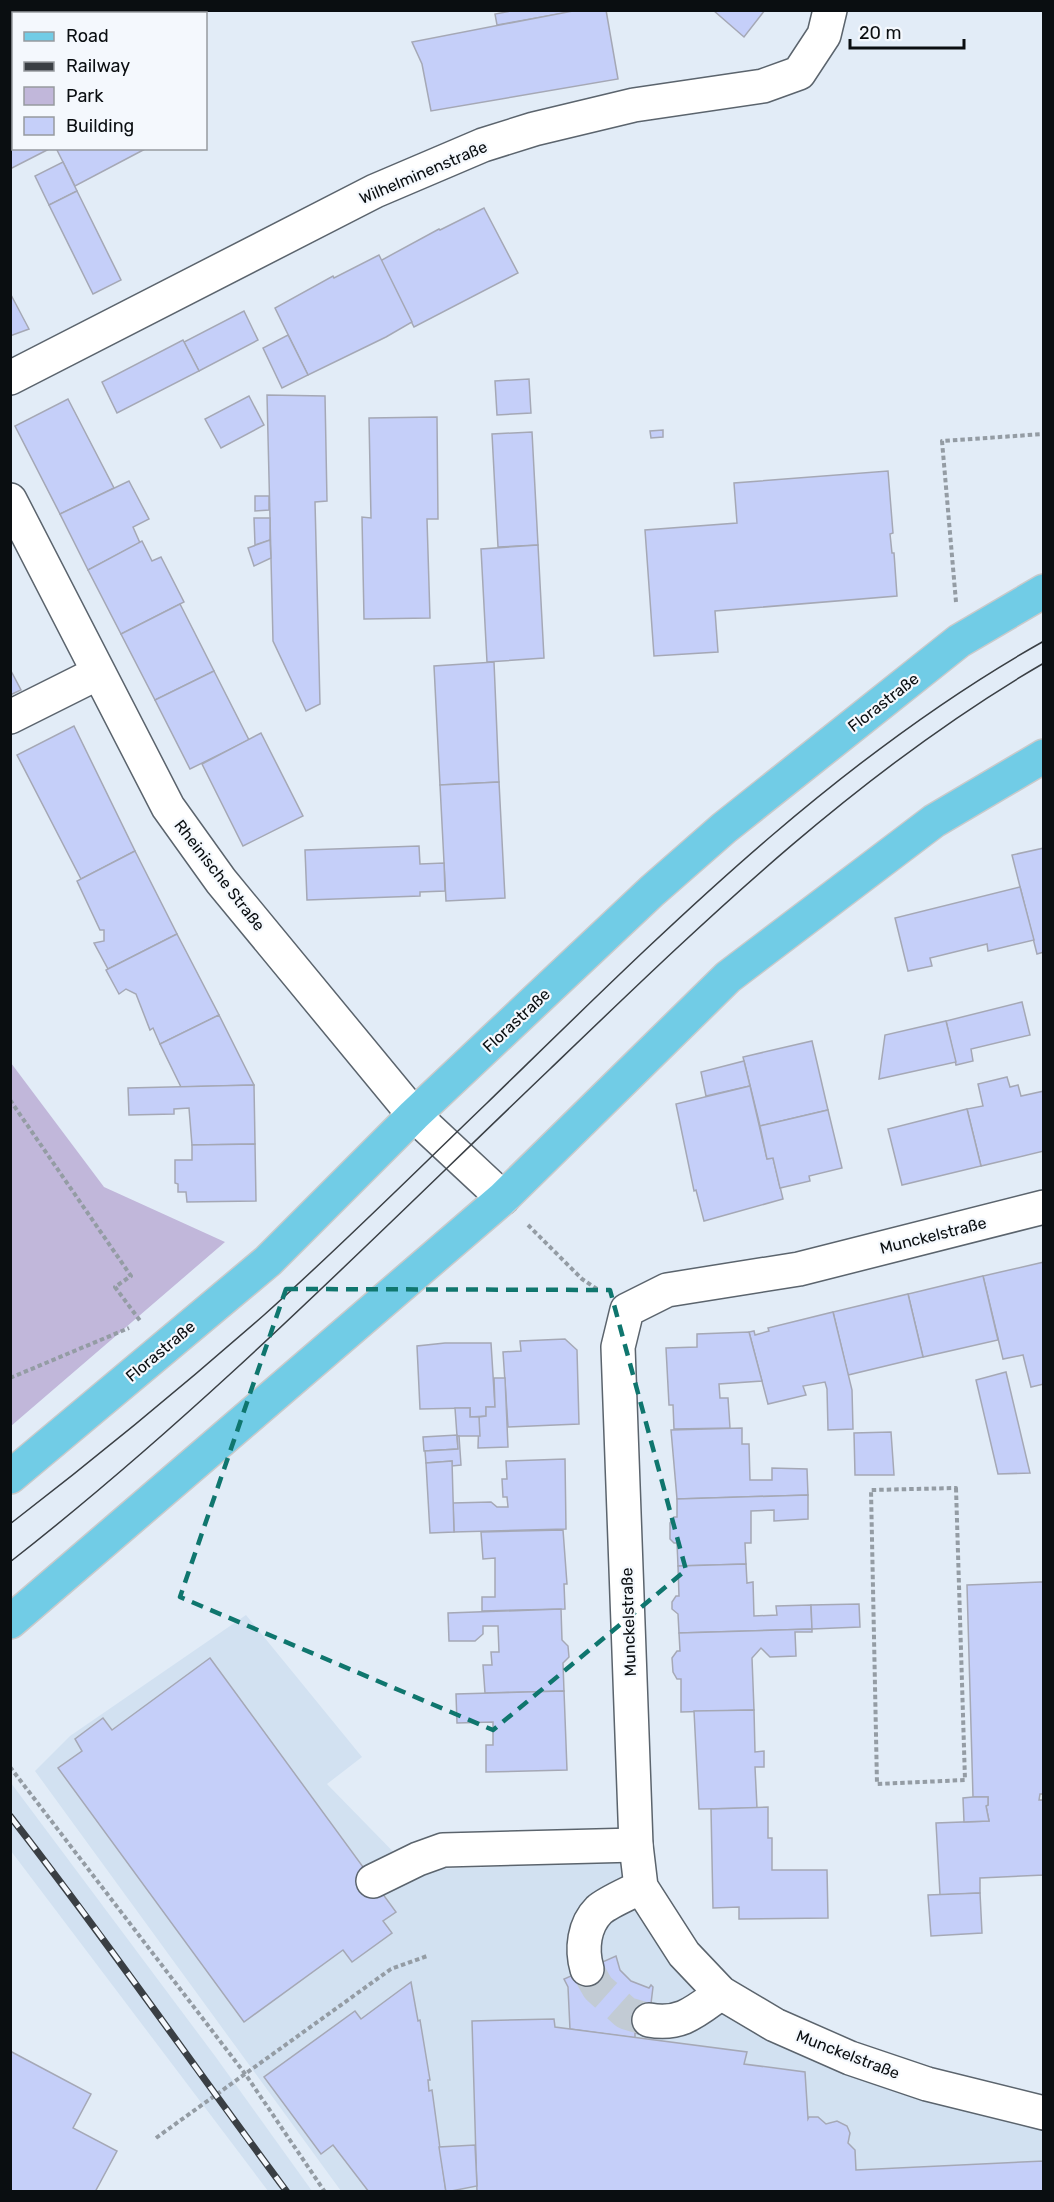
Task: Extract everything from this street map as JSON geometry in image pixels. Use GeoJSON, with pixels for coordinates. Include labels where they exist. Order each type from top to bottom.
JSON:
{"type":"FeatureCollection","features":[{"type":"Feature","properties":{"kind":"main road","name":"Florastraße"},"geometry":{"type":"LineString","coordinates":[[10,1477],[268,1261],[414,1115],[652,891],[724,828],[959,641],[1044,591]]}},
{"type":"Feature","properties":{"kind":"main road"},"geometry":{"type":"LineString","coordinates":[[10,1623],[503,1198],[728,977],[934,820],[1044,756]]}},
{"type":"Feature","properties":{"kind":"street","name":"Wilhelminenstraße"},"geometry":{"type":"LineString","coordinates":[[10,378],[375,191],[483,145],[534,129],[634,105],[763,86],[799,73],[824,35],[830,10]]}},
{"type":"Feature","properties":{"kind":"street","name":"Rheinische Straße"},"geometry":{"type":"LineString","coordinates":[[10,500],[168,807],[221,881],[414,1115],[503,1198]]}},
{"type":"Feature","properties":{"kind":"street"},"geometry":{"type":"LineString","coordinates":[[10,717],[98,674]]}},
{"type":"Feature","properties":{"kind":"street","name":"Munckelstraße"},"geometry":{"type":"LineString","coordinates":[[1044,1207],[799,1269],[667,1290],[627,1310],[618,1347],[636,1845],[641,1887],[684,1954],[721,1993],[775,2025],[850,2058],[927,2084],[1044,2113]]}},
{"type":"Feature","properties":{"kind":"street"},"geometry":{"type":"LineString","coordinates":[[373,1881],[418,1859],[443,1850],[636,1845]]}},
{"type":"Feature","properties":{"kind":"street"},"geometry":{"type":"LineString","coordinates":[[587,1968],[585,1933],[599,1910],[641,1887]]}},
{"type":"Feature","properties":{"kind":"street"},"geometry":{"type":"LineString","coordinates":[[649,2020],[660,2022],[688,2017],[721,1993]]}},
{"type":"Feature","properties":{"kind":"path"},"geometry":{"type":"LineString","coordinates":[[959,641],[942,441],[1044,434]]}},
{"type":"Feature","properties":{"kind":"path"},"geometry":{"type":"LineString","coordinates":[[10,1100],[131,1276],[115,1287],[142,1323],[10,1378]]}},
{"type":"Feature","properties":{"kind":"path"},"geometry":{"type":"LineString","coordinates":[[536,1233],[582,1279]]}},
{"type":"Feature","properties":{"kind":"path"},"geometry":{"type":"LineString","coordinates":[[956,1488],[965,1780],[878,1784],[871,1490],[956,1488]]}},
{"type":"Feature","properties":{"kind":"path"},"geometry":{"type":"LineString","coordinates":[[10,1767],[246,2075],[325,2192]]}},
{"type":"Feature","properties":{"kind":"path"},"geometry":{"type":"LineString","coordinates":[[156,2138],[391,1969],[427,1956]]}},
{"type":"Feature","properties":{"kind":"highlighted area"},"geometry":{"type":"Polygon","coordinates":[[[286,1289],[610,1290],[686,1570],[493,1730],[180,1597],[286,1289]]]}},
{"type":"Feature","properties":{"kind":"shaded area"},"geometry":{"type":"Polygon","coordinates":[[[246,1615],[362,1757],[327,1784],[411,1870],[623,1862],[711,1993],[1043,2123],[1043,2191],[341,2191],[35,1771],[70,1736],[246,1615]]]}},
{"type":"Feature","properties":{"kind":"shaded area"},"geometry":{"type":"Polygon","coordinates":[[[11,1783],[215,2056],[312,2191],[268,2191],[11,1851],[11,1783]]]}},
{"type":"Feature","properties":{"kind":"green space"},"geometry":{"type":"Polygon","coordinates":[[[11,1063],[104,1187],[225,1242],[11,1426],[11,1063]]]}},
{"type":"Feature","properties":{"kind":"building"},"geometry":{"type":"Polygon","coordinates":[[[46,10],[123,10],[124,12],[44,12],[46,10]]]}},
{"type":"Feature","properties":{"kind":"building"},"geometry":{"type":"Polygon","coordinates":[[[516,10],[576,11],[497,25],[495,14],[516,10]]]}},
{"type":"Feature","properties":{"kind":"building"},"geometry":{"type":"Polygon","coordinates":[[[578,10],[606,10],[618,79],[431,111],[422,64],[412,42],[578,10]]]}},
{"type":"Feature","properties":{"kind":"building"},"geometry":{"type":"Polygon","coordinates":[[[713,10],[765,10],[744,37],[713,10]]]}},
{"type":"Feature","properties":{"kind":"building"},"geometry":{"type":"Polygon","coordinates":[[[12,28],[12,108],[10,105],[10,29],[12,28]]]}},
{"type":"Feature","properties":{"kind":"building"},"geometry":{"type":"Polygon","coordinates":[[[12,132],[12,150],[47,150],[10,169],[10,133],[12,132]]]}},
{"type":"Feature","properties":{"kind":"building"},"geometry":{"type":"Polygon","coordinates":[[[57,150],[143,150],[75,186],[57,150]]]}},
{"type":"Feature","properties":{"kind":"building"},"geometry":{"type":"Polygon","coordinates":[[[63,162],[77,191],[49,205],[35,176],[63,162]]]}},
{"type":"Feature","properties":{"kind":"building"},"geometry":{"type":"Polygon","coordinates":[[[77,191],[121,280],[93,294],[49,205],[77,191]]]}},
{"type":"Feature","properties":{"kind":"building"},"geometry":{"type":"Polygon","coordinates":[[[484,208],[518,273],[414,327],[380,261],[484,208]]]}},
{"type":"Feature","properties":{"kind":"building"},"geometry":{"type":"Polygon","coordinates":[[[379,255],[412,322],[308,375],[275,308],[333,276],[334,278],[379,255]]]}},
{"type":"Feature","properties":{"kind":"building"},"geometry":{"type":"Polygon","coordinates":[[[10,293],[29,329],[10,336],[10,293]]]}},
{"type":"Feature","properties":{"kind":"building"},"geometry":{"type":"Polygon","coordinates":[[[244,311],[258,340],[199,371],[184,342],[244,311]]]}},
{"type":"Feature","properties":{"kind":"building"},"geometry":{"type":"Polygon","coordinates":[[[288,335],[308,375],[282,388],[263,348],[288,335]]]}},
{"type":"Feature","properties":{"kind":"building"},"geometry":{"type":"Polygon","coordinates":[[[183,340],[199,371],[117,413],[102,382],[183,340]]]}},
{"type":"Feature","properties":{"kind":"building"},"geometry":{"type":"Polygon","coordinates":[[[529,379],[531,413],[497,415],[495,381],[529,379]]]}},
{"type":"Feature","properties":{"kind":"building"},"geometry":{"type":"Polygon","coordinates":[[[267,395],[325,396],[327,501],[315,502],[320,704],[306,711],[273,641],[267,395]]]}},
{"type":"Feature","properties":{"kind":"building"},"geometry":{"type":"Polygon","coordinates":[[[249,396],[264,425],[221,448],[205,419],[249,396]]]}},
{"type":"Feature","properties":{"kind":"building"},"geometry":{"type":"Polygon","coordinates":[[[68,399],[114,488],[60,514],[15,426],[68,399]]]}},
{"type":"Feature","properties":{"kind":"building"},"geometry":{"type":"Polygon","coordinates":[[[437,417],[438,519],[427,519],[430,618],[364,619],[362,517],[371,518],[369,418],[437,417]]]}},
{"type":"Feature","properties":{"kind":"building"},"geometry":{"type":"Polygon","coordinates":[[[663,430],[663,437],[651,438],[650,431],[663,430]]]}},
{"type":"Feature","properties":{"kind":"building"},"geometry":{"type":"Polygon","coordinates":[[[532,432],[538,545],[498,547],[492,434],[532,432]]]}},
{"type":"Feature","properties":{"kind":"building"},"geometry":{"type":"Polygon","coordinates":[[[888,471],[893,533],[890,534],[892,553],[894,553],[897,596],[715,611],[718,652],[654,656],[645,530],[737,523],[734,483],[888,471]]]}},
{"type":"Feature","properties":{"kind":"building"},"geometry":{"type":"Polygon","coordinates":[[[129,481],[149,519],[133,527],[140,543],[88,570],[60,514],[129,481]]]}},
{"type":"Feature","properties":{"kind":"building"},"geometry":{"type":"Polygon","coordinates":[[[255,496],[269,496],[269,510],[255,511],[255,496]]]}},
{"type":"Feature","properties":{"kind":"building"},"geometry":{"type":"Polygon","coordinates":[[[254,518],[270,518],[270,540],[255,545],[254,518]]]}},
{"type":"Feature","properties":{"kind":"building"},"geometry":{"type":"Polygon","coordinates":[[[270,540],[271,558],[254,566],[248,548],[270,540]]]}},
{"type":"Feature","properties":{"kind":"building"},"geometry":{"type":"Polygon","coordinates":[[[142,541],[152,561],[161,557],[184,602],[121,634],[88,570],[142,541]]]}},
{"type":"Feature","properties":{"kind":"building"},"geometry":{"type":"Polygon","coordinates":[[[538,545],[544,658],[487,662],[481,549],[538,545]]]}},
{"type":"Feature","properties":{"kind":"building"},"geometry":{"type":"Polygon","coordinates":[[[180,604],[214,671],[155,700],[121,634],[180,604]]]}},
{"type":"Feature","properties":{"kind":"building"},"geometry":{"type":"Polygon","coordinates":[[[494,662],[499,782],[440,785],[434,666],[494,662]]]}},
{"type":"Feature","properties":{"kind":"building"},"geometry":{"type":"Polygon","coordinates":[[[10,669],[21,690],[10,695],[10,669]]]}},
{"type":"Feature","properties":{"kind":"building"},"geometry":{"type":"Polygon","coordinates":[[[214,671],[249,740],[190,769],[155,700],[214,671]]]}},
{"type":"Feature","properties":{"kind":"building"},"geometry":{"type":"Polygon","coordinates":[[[74,726],[135,851],[81,879],[17,755],[74,726]]]}},
{"type":"Feature","properties":{"kind":"building"},"geometry":{"type":"Polygon","coordinates":[[[261,733],[303,816],[243,846],[202,764],[261,733]]]}},
{"type":"Feature","properties":{"kind":"building"},"geometry":{"type":"Polygon","coordinates":[[[499,782],[505,898],[446,901],[440,785],[499,782]]]}},
{"type":"Feature","properties":{"kind":"building"},"geometry":{"type":"Polygon","coordinates":[[[419,846],[420,864],[444,863],[445,891],[420,892],[420,896],[307,900],[305,850],[419,846]]]}},
{"type":"Feature","properties":{"kind":"building"},"geometry":{"type":"Polygon","coordinates":[[[1044,848],[1044,952],[1037,954],[1012,855],[1044,848]]]}},
{"type":"Feature","properties":{"kind":"building"},"geometry":{"type":"Polygon","coordinates":[[[135,851],[177,934],[108,969],[94,943],[104,941],[104,930],[100,930],[77,881],[135,851]]]}},
{"type":"Feature","properties":{"kind":"building"},"geometry":{"type":"Polygon","coordinates":[[[1020,887],[1034,940],[988,951],[987,944],[930,958],[932,966],[908,971],[895,918],[1020,887]]]}},
{"type":"Feature","properties":{"kind":"building"},"geometry":{"type":"Polygon","coordinates":[[[177,934],[219,1015],[160,1044],[153,1028],[150,1030],[136,994],[126,989],[119,994],[106,970],[177,934]]]}},
{"type":"Feature","properties":{"kind":"building"},"geometry":{"type":"Polygon","coordinates":[[[1022,1002],[1030,1035],[971,1049],[973,1061],[956,1065],[946,1021],[1022,1002]]]}},
{"type":"Feature","properties":{"kind":"building"},"geometry":{"type":"Polygon","coordinates":[[[219,1015],[254,1085],[181,1087],[160,1044],[219,1015]]]}},
{"type":"Feature","properties":{"kind":"building"},"geometry":{"type":"Polygon","coordinates":[[[946,1021],[956,1062],[879,1079],[885,1035],[946,1021]]]}},
{"type":"Feature","properties":{"kind":"building"},"geometry":{"type":"Polygon","coordinates":[[[812,1041],[828,1110],[760,1126],[743,1057],[812,1041]]]}},
{"type":"Feature","properties":{"kind":"building"},"geometry":{"type":"Polygon","coordinates":[[[744,1061],[750,1086],[706,1096],[701,1072],[744,1061]]]}},
{"type":"Feature","properties":{"kind":"building"},"geometry":{"type":"Polygon","coordinates":[[[1007,1077],[1010,1087],[1018,1085],[1021,1096],[1044,1091],[1044,1151],[981,1166],[967,1109],[983,1106],[978,1084],[1007,1077]]]}},
{"type":"Feature","properties":{"kind":"building"},"geometry":{"type":"Polygon","coordinates":[[[254,1085],[255,1144],[192,1145],[189,1108],[174,1109],[174,1114],[129,1115],[128,1088],[254,1085]]]}},
{"type":"Feature","properties":{"kind":"building"},"geometry":{"type":"Polygon","coordinates":[[[750,1086],[767,1159],[773,1158],[783,1199],[704,1221],[696,1190],[694,1191],[676,1104],[750,1086]]]}},
{"type":"Feature","properties":{"kind":"building"},"geometry":{"type":"Polygon","coordinates":[[[967,1109],[981,1166],[902,1185],[888,1129],[967,1109]]]}},
{"type":"Feature","properties":{"kind":"building"},"geometry":{"type":"Polygon","coordinates":[[[828,1110],[842,1168],[809,1176],[810,1181],[780,1188],[773,1158],[767,1159],[760,1126],[828,1110]]]}},
{"type":"Feature","properties":{"kind":"building"},"geometry":{"type":"Polygon","coordinates":[[[255,1144],[256,1201],[187,1202],[186,1192],[178,1192],[178,1184],[175,1183],[175,1160],[192,1160],[192,1145],[255,1144]]]}},
{"type":"Feature","properties":{"kind":"building"},"geometry":{"type":"Polygon","coordinates":[[[1044,1262],[1044,1384],[1031,1387],[1023,1355],[1003,1359],[983,1276],[1044,1262]]]}},
{"type":"Feature","properties":{"kind":"building"},"geometry":{"type":"Polygon","coordinates":[[[983,1276],[998,1340],[923,1357],[908,1294],[983,1276]]]}},
{"type":"Feature","properties":{"kind":"building"},"geometry":{"type":"Polygon","coordinates":[[[908,1294],[923,1357],[848,1375],[833,1312],[908,1294]]]}},
{"type":"Feature","properties":{"kind":"building"},"geometry":{"type":"Polygon","coordinates":[[[833,1312],[852,1390],[853,1429],[828,1430],[825,1382],[803,1386],[806,1395],[768,1404],[749,1332],[754,1331],[755,1335],[769,1331],[768,1328],[833,1312]]]}},
{"type":"Feature","properties":{"kind":"building"},"geometry":{"type":"Polygon","coordinates":[[[749,1332],[762,1381],[719,1384],[720,1398],[728,1398],[730,1428],[674,1429],[673,1405],[669,1405],[666,1348],[697,1347],[697,1334],[749,1332]]]}},
{"type":"Feature","properties":{"kind":"building"},"geometry":{"type":"Polygon","coordinates":[[[565,1339],[577,1350],[579,1424],[508,1427],[503,1352],[521,1351],[520,1341],[565,1339]]]}},
{"type":"Feature","properties":{"kind":"building"},"geometry":{"type":"Polygon","coordinates":[[[445,1343],[491,1343],[495,1407],[486,1407],[486,1416],[470,1417],[470,1408],[420,1409],[417,1346],[445,1343]]]}},
{"type":"Feature","properties":{"kind":"building"},"geometry":{"type":"Polygon","coordinates":[[[1006,1372],[1030,1473],[998,1474],[976,1380],[1006,1372]]]}},
{"type":"Feature","properties":{"kind":"building"},"geometry":{"type":"Polygon","coordinates":[[[494,1378],[505,1378],[508,1447],[478,1448],[479,1417],[486,1416],[486,1407],[495,1407],[494,1378]]]}},
{"type":"Feature","properties":{"kind":"building"},"geometry":{"type":"Polygon","coordinates":[[[455,1408],[470,1408],[470,1417],[479,1417],[480,1436],[457,1436],[455,1408]]]}},
{"type":"Feature","properties":{"kind":"building"},"geometry":{"type":"Polygon","coordinates":[[[742,1428],[742,1444],[749,1444],[750,1480],[772,1480],[772,1468],[807,1469],[808,1495],[677,1499],[671,1430],[742,1428]]]}},
{"type":"Feature","properties":{"kind":"building"},"geometry":{"type":"Polygon","coordinates":[[[891,1432],[894,1475],[855,1475],[854,1433],[891,1432]]]}},
{"type":"Feature","properties":{"kind":"building"},"geometry":{"type":"Polygon","coordinates":[[[457,1435],[458,1449],[424,1451],[423,1437],[457,1435]]]}},
{"type":"Feature","properties":{"kind":"building"},"geometry":{"type":"Polygon","coordinates":[[[457,1436],[459,1436],[461,1465],[452,1466],[452,1461],[426,1463],[425,1451],[458,1449],[457,1436]]]}},
{"type":"Feature","properties":{"kind":"building"},"geometry":{"type":"Polygon","coordinates":[[[565,1459],[566,1529],[454,1532],[453,1503],[491,1502],[497,1507],[508,1507],[507,1497],[503,1497],[502,1479],[507,1479],[506,1461],[565,1459]]]}},
{"type":"Feature","properties":{"kind":"building"},"geometry":{"type":"Polygon","coordinates":[[[452,1461],[454,1532],[430,1533],[426,1463],[452,1461]]]}},
{"type":"Feature","properties":{"kind":"building"},"geometry":{"type":"Polygon","coordinates":[[[808,1495],[808,1519],[774,1521],[774,1510],[751,1511],[751,1543],[745,1543],[746,1564],[678,1566],[677,1543],[670,1539],[670,1523],[674,1517],[677,1517],[677,1499],[808,1495]]]}},
{"type":"Feature","properties":{"kind":"building"},"geometry":{"type":"Polygon","coordinates":[[[563,1530],[567,1584],[564,1584],[565,1609],[482,1611],[482,1597],[495,1597],[495,1558],[483,1559],[481,1532],[563,1530]]]}},
{"type":"Feature","properties":{"kind":"building"},"geometry":{"type":"Polygon","coordinates":[[[746,1564],[747,1583],[753,1582],[754,1616],[777,1615],[776,1606],[811,1605],[812,1629],[679,1633],[678,1614],[672,1609],[672,1602],[676,1596],[679,1596],[678,1566],[746,1564]]]}},
{"type":"Feature","properties":{"kind":"building"},"geometry":{"type":"Polygon","coordinates":[[[1044,1582],[1044,1794],[1040,1794],[1039,1800],[1044,1800],[1044,1875],[980,1878],[980,1893],[940,1895],[936,1823],[989,1821],[986,1806],[988,1797],[973,1797],[967,1585],[1044,1582]]]}},
{"type":"Feature","properties":{"kind":"building"},"geometry":{"type":"Polygon","coordinates":[[[859,1604],[860,1627],[812,1629],[811,1605],[859,1604]]]}},
{"type":"Feature","properties":{"kind":"building"},"geometry":{"type":"Polygon","coordinates":[[[561,1609],[562,1640],[568,1646],[569,1657],[563,1663],[564,1691],[485,1693],[483,1665],[492,1665],[491,1652],[499,1652],[498,1626],[483,1626],[483,1634],[475,1641],[449,1641],[448,1613],[561,1609]]]}},
{"type":"Feature","properties":{"kind":"building"},"geometry":{"type":"Polygon","coordinates":[[[812,1629],[812,1632],[795,1632],[796,1656],[770,1657],[761,1648],[752,1658],[754,1710],[681,1712],[681,1679],[677,1679],[673,1672],[672,1658],[677,1651],[680,1651],[679,1633],[812,1629]]]}},
{"type":"Feature","properties":{"kind":"building"},"geometry":{"type":"Polygon","coordinates":[[[210,1658],[396,1912],[383,1921],[392,1933],[352,1962],[343,1950],[244,2022],[58,1768],[82,1751],[75,1739],[103,1718],[112,1730],[210,1658]]]}},
{"type":"Feature","properties":{"kind":"building"},"geometry":{"type":"Polygon","coordinates":[[[564,1691],[567,1770],[486,1772],[486,1745],[493,1745],[493,1722],[457,1723],[456,1694],[564,1691]]]}},
{"type":"Feature","properties":{"kind":"building"},"geometry":{"type":"Polygon","coordinates":[[[754,1710],[755,1752],[764,1751],[764,1767],[755,1767],[757,1808],[699,1809],[694,1711],[754,1710]]]}},
{"type":"Feature","properties":{"kind":"building"},"geometry":{"type":"Polygon","coordinates":[[[988,1797],[986,1806],[989,1821],[964,1822],[963,1798],[988,1797]]]}},
{"type":"Feature","properties":{"kind":"building"},"geometry":{"type":"Polygon","coordinates":[[[768,1807],[768,1838],[772,1838],[772,1870],[827,1870],[828,1918],[739,1919],[739,1907],[713,1908],[711,1809],[768,1807]]]}},
{"type":"Feature","properties":{"kind":"building"},"geometry":{"type":"Polygon","coordinates":[[[980,1893],[982,1933],[931,1936],[928,1895],[980,1893]]]}},
{"type":"Feature","properties":{"kind":"building"},"geometry":{"type":"Polygon","coordinates":[[[616,1956],[620,1970],[631,1981],[649,1988],[651,1985],[653,1987],[647,2036],[635,2033],[635,2038],[570,2029],[568,1987],[564,1979],[616,1956]]]}},
{"type":"Feature","properties":{"kind":"building"},"geometry":{"type":"Polygon","coordinates":[[[411,1982],[430,2080],[428,2080],[429,2091],[432,2090],[446,2192],[369,2192],[333,2145],[321,2154],[264,2077],[355,2011],[361,2019],[411,1982]]]}},
{"type":"Feature","properties":{"kind":"building"},"geometry":{"type":"Polygon","coordinates":[[[554,2019],[555,2027],[747,2052],[744,2064],[805,2072],[808,2119],[818,2117],[826,2124],[837,2121],[847,2126],[850,2133],[848,2143],[855,2150],[856,2170],[1044,2161],[1044,2192],[477,2192],[472,2021],[554,2019]]]}},
{"type":"Feature","properties":{"kind":"building"},"geometry":{"type":"Polygon","coordinates":[[[10,2051],[91,2094],[73,2128],[117,2151],[95,2192],[10,2192],[10,2051]]]}},
{"type":"Feature","properties":{"kind":"building"},"geometry":{"type":"Polygon","coordinates":[[[475,2145],[477,2186],[446,2192],[439,2147],[475,2145]]]}},
{"type":"Feature","properties":{"kind":"tunnel"},"geometry":{"type":"LineString","coordinates":[[587,1969],[598,1988],[626,2013],[649,2020]]}},
{"type":"Feature","properties":{"kind":"tram line"},"geometry":{"type":"LineString","coordinates":[[10,1524],[139,1421],[264,1315],[683,914],[820,795],[892,740],[966,688],[1044,641]]}},
{"type":"Feature","properties":{"kind":"tram line"},"geometry":{"type":"LineString","coordinates":[[10,1562],[81,1505],[219,1384],[666,958],[785,851],[910,751],[976,705],[1044,663]]}},
{"type":"Feature","properties":{"kind":"railway"},"geometry":{"type":"LineString","coordinates":[[10,1816],[81,1909],[287,2192]]}}]}
